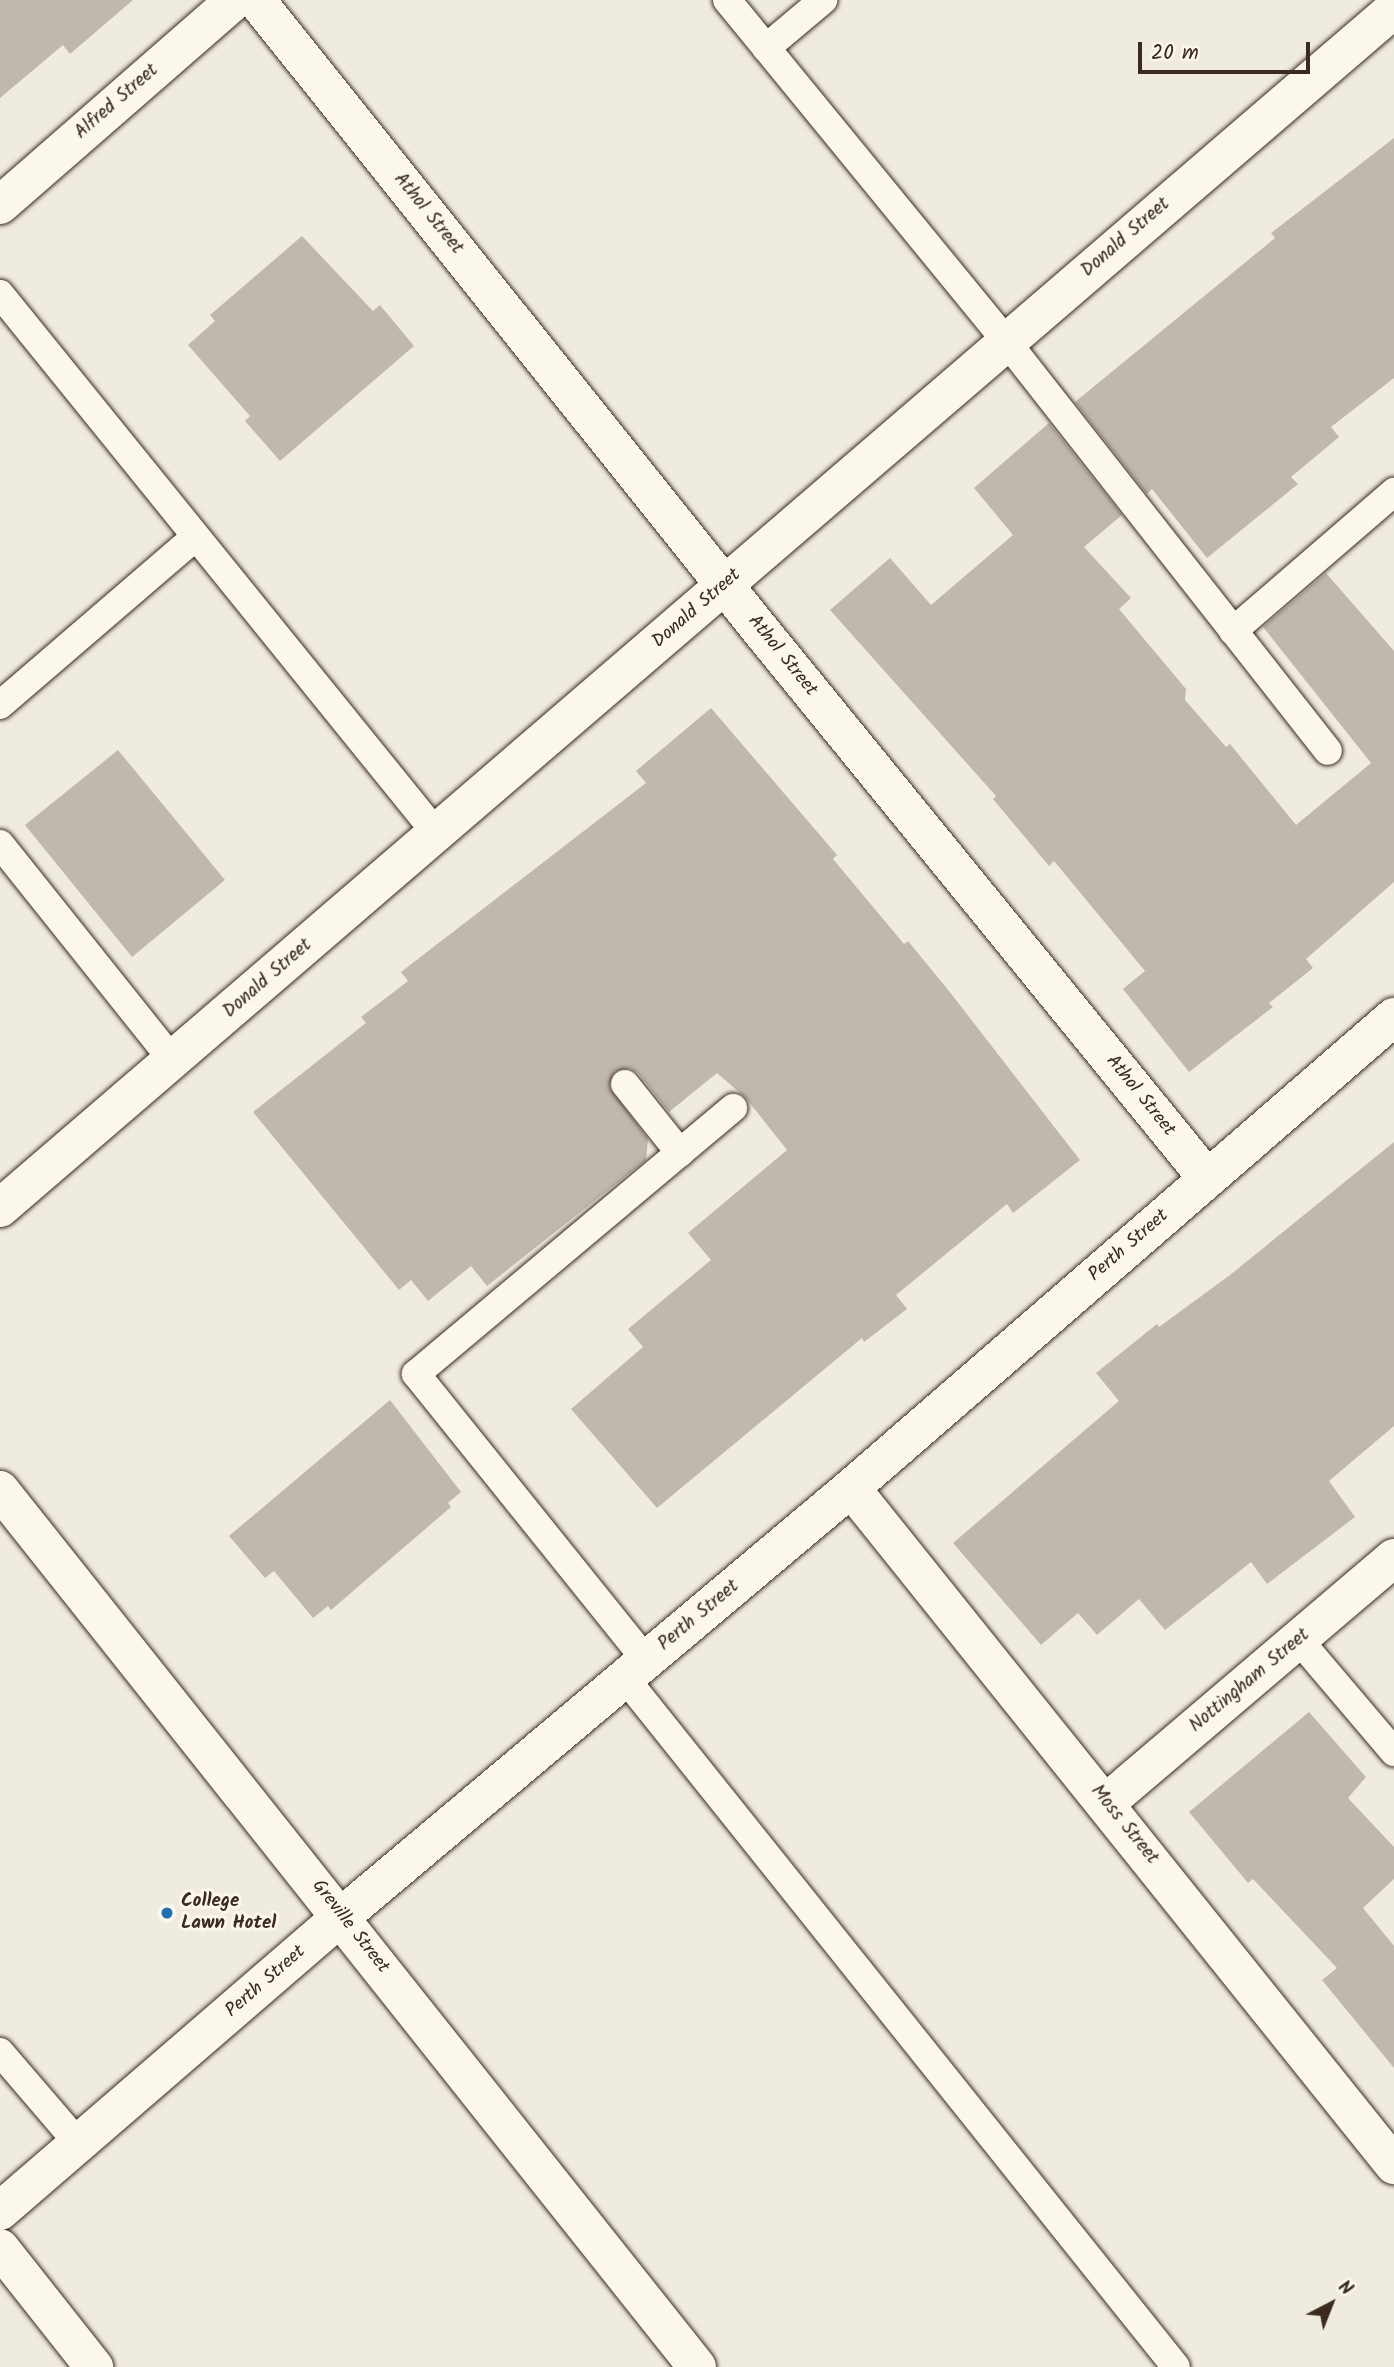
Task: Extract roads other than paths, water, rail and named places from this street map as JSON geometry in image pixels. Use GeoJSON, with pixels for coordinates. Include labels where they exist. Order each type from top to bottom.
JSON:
{"type":"FeatureCollection","features":[{"type":"Feature","properties":{"kind":"street","name":"Alfred Street"},"geometry":{"type":"LineString","coordinates":[[0,205],[235,0]]}},
{"type":"Feature","properties":{"kind":"street","name":"Athol Street"},"geometry":{"type":"LineString","coordinates":[[256,0],[1207,1178]]}},
{"type":"Feature","properties":{"kind":"street","name":"Donald Street"},"geometry":{"type":"LineString","coordinates":[[0,1208],[1394,9]]}},
{"type":"Feature","properties":{"kind":"street","name":"Perth Street"},"geometry":{"type":"LineString","coordinates":[[0,2211],[342,1916],[850,1488],[1394,1017]]}},
{"type":"Feature","properties":{"kind":"street","name":"Moss Street"},"geometry":{"type":"LineString","coordinates":[[850,1488],[1106,1803],[1394,2165]]}},
{"type":"Feature","properties":{"kind":"street","name":"Greville Street"},"geometry":{"type":"LineString","coordinates":[[0,1490],[342,1916],[697,2367]]}},
{"type":"Feature","properties":{"kind":"street","name":"Nottingham Street"},"geometry":{"type":"LineString","coordinates":[[1106,1803],[1394,1558]]}},
{"type":"Feature","properties":{"kind":"street"},"geometry":{"type":"LineString","coordinates":[[0,2248],[94,2367]]}},
{"type":"Feature","properties":{"kind":"lane"},"geometry":{"type":"LineString","coordinates":[[727,0],[1006,341],[1328,751]]}},
{"type":"Feature","properties":{"kind":"lane"},"geometry":{"type":"LineString","coordinates":[[766,48],[822,0]]}},
{"type":"Feature","properties":{"kind":"lane"},"geometry":{"type":"LineString","coordinates":[[0,294],[436,833]]}},
{"type":"Feature","properties":{"kind":"lane"},"geometry":{"type":"LineString","coordinates":[[1233,631],[1394,492]]}},
{"type":"Feature","properties":{"kind":"lane"},"geometry":{"type":"LineString","coordinates":[[0,705],[195,537]]}},
{"type":"Feature","properties":{"kind":"lane"},"geometry":{"type":"LineString","coordinates":[[0,844],[173,1061]]}},
{"type":"Feature","properties":{"kind":"lane"},"geometry":{"type":"LineString","coordinates":[[625,1084],[680,1153]]}},
{"type":"Feature","properties":{"kind":"lane"},"geometry":{"type":"LineString","coordinates":[[733,1108],[416,1374],[636,1669],[1175,2367]]}},
{"type":"Feature","properties":{"kind":"lane"},"geometry":{"type":"LineString","coordinates":[[1299,1640],[1394,1752]]}},
{"type":"Feature","properties":{"kind":"lane"},"geometry":{"type":"LineString","coordinates":[[0,2052],[78,2143]]}},
{"type":"Feature","properties":{"kind":"place","name":"College Lawn Hotel"},"geometry":{"type":"Point","coordinates":[167,1913]}}]}
